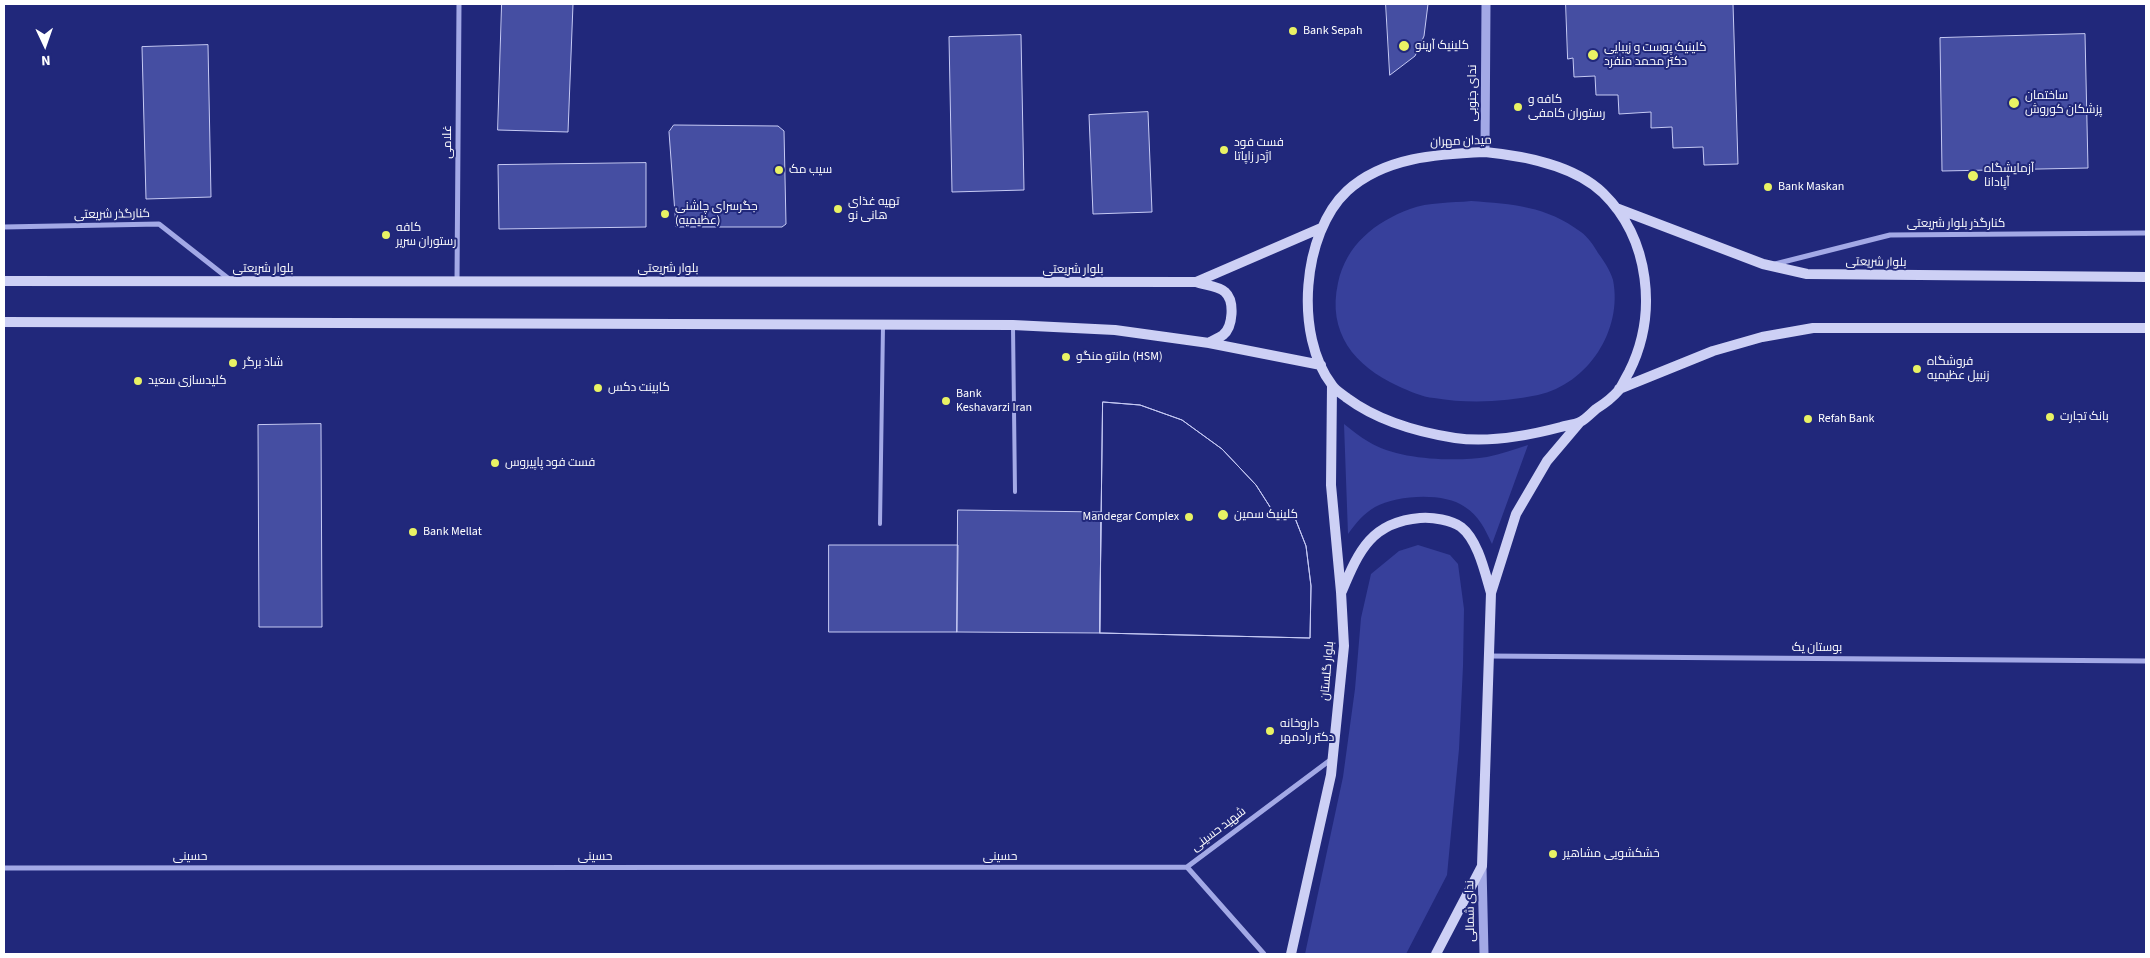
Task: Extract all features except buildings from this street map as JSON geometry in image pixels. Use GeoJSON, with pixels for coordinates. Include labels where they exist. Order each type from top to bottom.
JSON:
{"type":"FeatureCollection","features":[{"type":"Feature","properties":{"kind":"main road","name":"میدان مهران"},"geometry":{"type":"LineString","coordinates":[[1485,152],[1535,161],[1562,169],[1585,180],[1602,192],[1616,208],[1636,240],[1643,264],[1646,288],[1646,313],[1642,338],[1634,361],[1620,389],[1580,422],[1540,433],[1498,439],[1457,438],[1409,428],[1364,410],[1332,386],[1321,365],[1308,315],[1311,264],[1321,228],[1347,192],[1369,176],[1403,162],[1432,154],[1485,152]]}},
{"type":"Feature","properties":{"kind":"main road","name":"بلوار شریعتی"},"geometry":{"type":"LineString","coordinates":[[1616,208],[1682,235],[1769,266],[1807,274],[2146,277]]}},
{"type":"Feature","properties":{"kind":"main road","name":"بلوار شریعتی"},"geometry":{"type":"LineString","coordinates":[[4,280],[1196,282],[1321,228]]}},
{"type":"Feature","properties":{"kind":"main road"},"geometry":{"type":"LineString","coordinates":[[1196,282],[1224,290],[1229,296],[1231,312],[1229,324],[1224,335],[1209,343]]}},
{"type":"Feature","properties":{"kind":"main road"},"geometry":{"type":"LineString","coordinates":[[4,322],[1014,325],[1115,330],[1209,343],[1321,365]]}},
{"type":"Feature","properties":{"kind":"main road"},"geometry":{"type":"LineString","coordinates":[[1620,389],[1714,351],[1762,337],[1813,328],[2146,328]]}},
{"type":"Feature","properties":{"kind":"main road","name":"بلوار گلستان"},"geometry":{"type":"LineString","coordinates":[[1291,954],[1331,775],[1344,646],[1331,485],[1332,386]]}},
{"type":"Feature","properties":{"kind":"main road"},"geometry":{"type":"LineString","coordinates":[[1436,954],[1482,866],[1491,593],[1516,514],[1547,461],[1580,422]]}},
{"type":"Feature","properties":{"kind":"main road"},"geometry":{"type":"LineString","coordinates":[[1341,592],[1354,561],[1365,544],[1378,531],[1403,520],[1428,518],[1445,521],[1461,528],[1478,550],[1491,593]]}},
{"type":"Feature","properties":{"kind":"street","name":"غلامی"},"geometry":{"type":"LineString","coordinates":[[457,281],[459,4]]}},
{"type":"Feature","properties":{"kind":"street","name":"ندای جنوبی"},"geometry":{"type":"LineString","coordinates":[[1485,152],[1486,4]]}},
{"type":"Feature","properties":{"kind":"street","name":"کنارگذر شریعتی"},"geometry":{"type":"LineString","coordinates":[[4,227],[160,224],[231,281]]}},
{"type":"Feature","properties":{"kind":"street","name":"کنارگذر بلوار شریعتی"},"geometry":{"type":"LineString","coordinates":[[1769,266],[1890,235],[2146,233]]}},
{"type":"Feature","properties":{"kind":"street","name":"بوستان یک"},"geometry":{"type":"LineString","coordinates":[[1488,656],[2146,661]]}},
{"type":"Feature","properties":{"kind":"street","name":"شهید حسینی"},"geometry":{"type":"LineString","coordinates":[[1264,954],[1187,867],[1333,757]]}},
{"type":"Feature","properties":{"kind":"street","name":"ندای شمالی"},"geometry":{"type":"LineString","coordinates":[[1482,866],[1484,954]]}},
{"type":"Feature","properties":{"kind":"street","name":"حسینی"},"geometry":{"type":"LineString","coordinates":[[4,868],[1187,867]]}},
{"type":"Feature","properties":{"kind":"lane"},"geometry":{"type":"LineString","coordinates":[[880,524],[883,324]]}},
{"type":"Feature","properties":{"kind":"lane"},"geometry":{"type":"LineString","coordinates":[[1014,325],[1015,492]]}},
{"type":"Feature","properties":{"kind":"shaded area"},"geometry":{"type":"Polygon","coordinates":[[[1471,201],[1501,203],[1529,208],[1568,223],[1586,236],[1605,262],[1610,273],[1613,280],[1615,299],[1613,318],[1607,335],[1598,352],[1586,367],[1556,389],[1538,395],[1499,401],[1447,400],[1416,394],[1382,378],[1369,368],[1357,358],[1347,345],[1341,332],[1337,317],[1336,301],[1338,283],[1342,269],[1355,246],[1374,228],[1397,214],[1432,204],[1471,201]]]}},
{"type":"Feature","properties":{"kind":"shaded area"},"geometry":{"type":"Polygon","coordinates":[[[1344,424],[1362,438],[1381,448],[1395,453],[1426,458],[1474,459],[1528,445],[1492,544],[1474,514],[1456,502],[1433,497],[1408,498],[1384,503],[1367,513],[1348,534],[1344,424]]]}},
{"type":"Feature","properties":{"kind":"shaded area"},"geometry":{"type":"Polygon","coordinates":[[[1418,545],[1450,555],[1458,564],[1464,609],[1459,749],[1447,875],[1406,954],[1305,954],[1343,777],[1355,689],[1361,618],[1371,574],[1399,551],[1418,545]]]}},
{"type":"Feature","properties":{"kind":"place","name":"Bank Sepah"},"geometry":{"type":"Point","coordinates":[1293,31]}},
{"type":"Feature","properties":{"kind":"place","name":"کلینیک آرینو"},"geometry":{"type":"Point","coordinates":[1404,46]}},
{"type":"Feature","properties":{"kind":"place","name":"کلینیک پوست و زیبایی دکتر محمد منفرد"},"geometry":{"type":"Point","coordinates":[1593,55]}},
{"type":"Feature","properties":{"kind":"place","name":"ساختمان پزشکان کوروش"},"geometry":{"type":"Point","coordinates":[2014,103]}},
{"type":"Feature","properties":{"kind":"place","name":"کافه و رستوران کامفی"},"geometry":{"type":"Point","coordinates":[1518,107]}},
{"type":"Feature","properties":{"kind":"place","name":"فست فود اژدر زاپاتا"},"geometry":{"type":"Point","coordinates":[1224,150]}},
{"type":"Feature","properties":{"kind":"place","name":"سیب مک"},"geometry":{"type":"Point","coordinates":[779,170]}},
{"type":"Feature","properties":{"kind":"place","name":"آزمایشگاه آپادانا"},"geometry":{"type":"Point","coordinates":[1973,176]}},
{"type":"Feature","properties":{"kind":"place","name":"Bank Maskan"},"geometry":{"type":"Point","coordinates":[1768,187]}},
{"type":"Feature","properties":{"kind":"place","name":"تهیه غذای هانی نو"},"geometry":{"type":"Point","coordinates":[838,209]}},
{"type":"Feature","properties":{"kind":"place","name":"جگرسرای چاشنی (عظیمیه)"},"geometry":{"type":"Point","coordinates":[665,214]}},
{"type":"Feature","properties":{"kind":"place","name":"کافه رستوران سریر"},"geometry":{"type":"Point","coordinates":[386,235]}},
{"type":"Feature","properties":{"kind":"place","name":"مانتو منگو (HSM)"},"geometry":{"type":"Point","coordinates":[1066,357]}},
{"type":"Feature","properties":{"kind":"place","name":"شاذ برگر"},"geometry":{"type":"Point","coordinates":[233,363]}},
{"type":"Feature","properties":{"kind":"place","name":"فروشگاه زنبیل عظیمیه"},"geometry":{"type":"Point","coordinates":[1917,369]}},
{"type":"Feature","properties":{"kind":"place","name":"کلیدسازی سعید"},"geometry":{"type":"Point","coordinates":[138,381]}},
{"type":"Feature","properties":{"kind":"place","name":"کابینت دکس"},"geometry":{"type":"Point","coordinates":[598,388]}},
{"type":"Feature","properties":{"kind":"place","name":"Bank Keshavarzi Iran"},"geometry":{"type":"Point","coordinates":[946,401]}},
{"type":"Feature","properties":{"kind":"place","name":"بانک تجارت"},"geometry":{"type":"Point","coordinates":[2050,417]}},
{"type":"Feature","properties":{"kind":"place","name":"Refah Bank"},"geometry":{"type":"Point","coordinates":[1808,419]}},
{"type":"Feature","properties":{"kind":"place","name":"فست فود پاپیروس"},"geometry":{"type":"Point","coordinates":[495,463]}},
{"type":"Feature","properties":{"kind":"place","name":"کلینیک سمین"},"geometry":{"type":"Point","coordinates":[1223,515]}},
{"type":"Feature","properties":{"kind":"place","name":"Mandegar Complex"},"geometry":{"type":"Point","coordinates":[1189,517]}},
{"type":"Feature","properties":{"kind":"place","name":"Bank Mellat"},"geometry":{"type":"Point","coordinates":[413,532]}},
{"type":"Feature","properties":{"kind":"place","name":"داروخانه دکتر رادمهر"},"geometry":{"type":"Point","coordinates":[1270,731]}},
{"type":"Feature","properties":{"kind":"place","name":"خشکشویی مشاهیر"},"geometry":{"type":"Point","coordinates":[1553,854]}}]}
